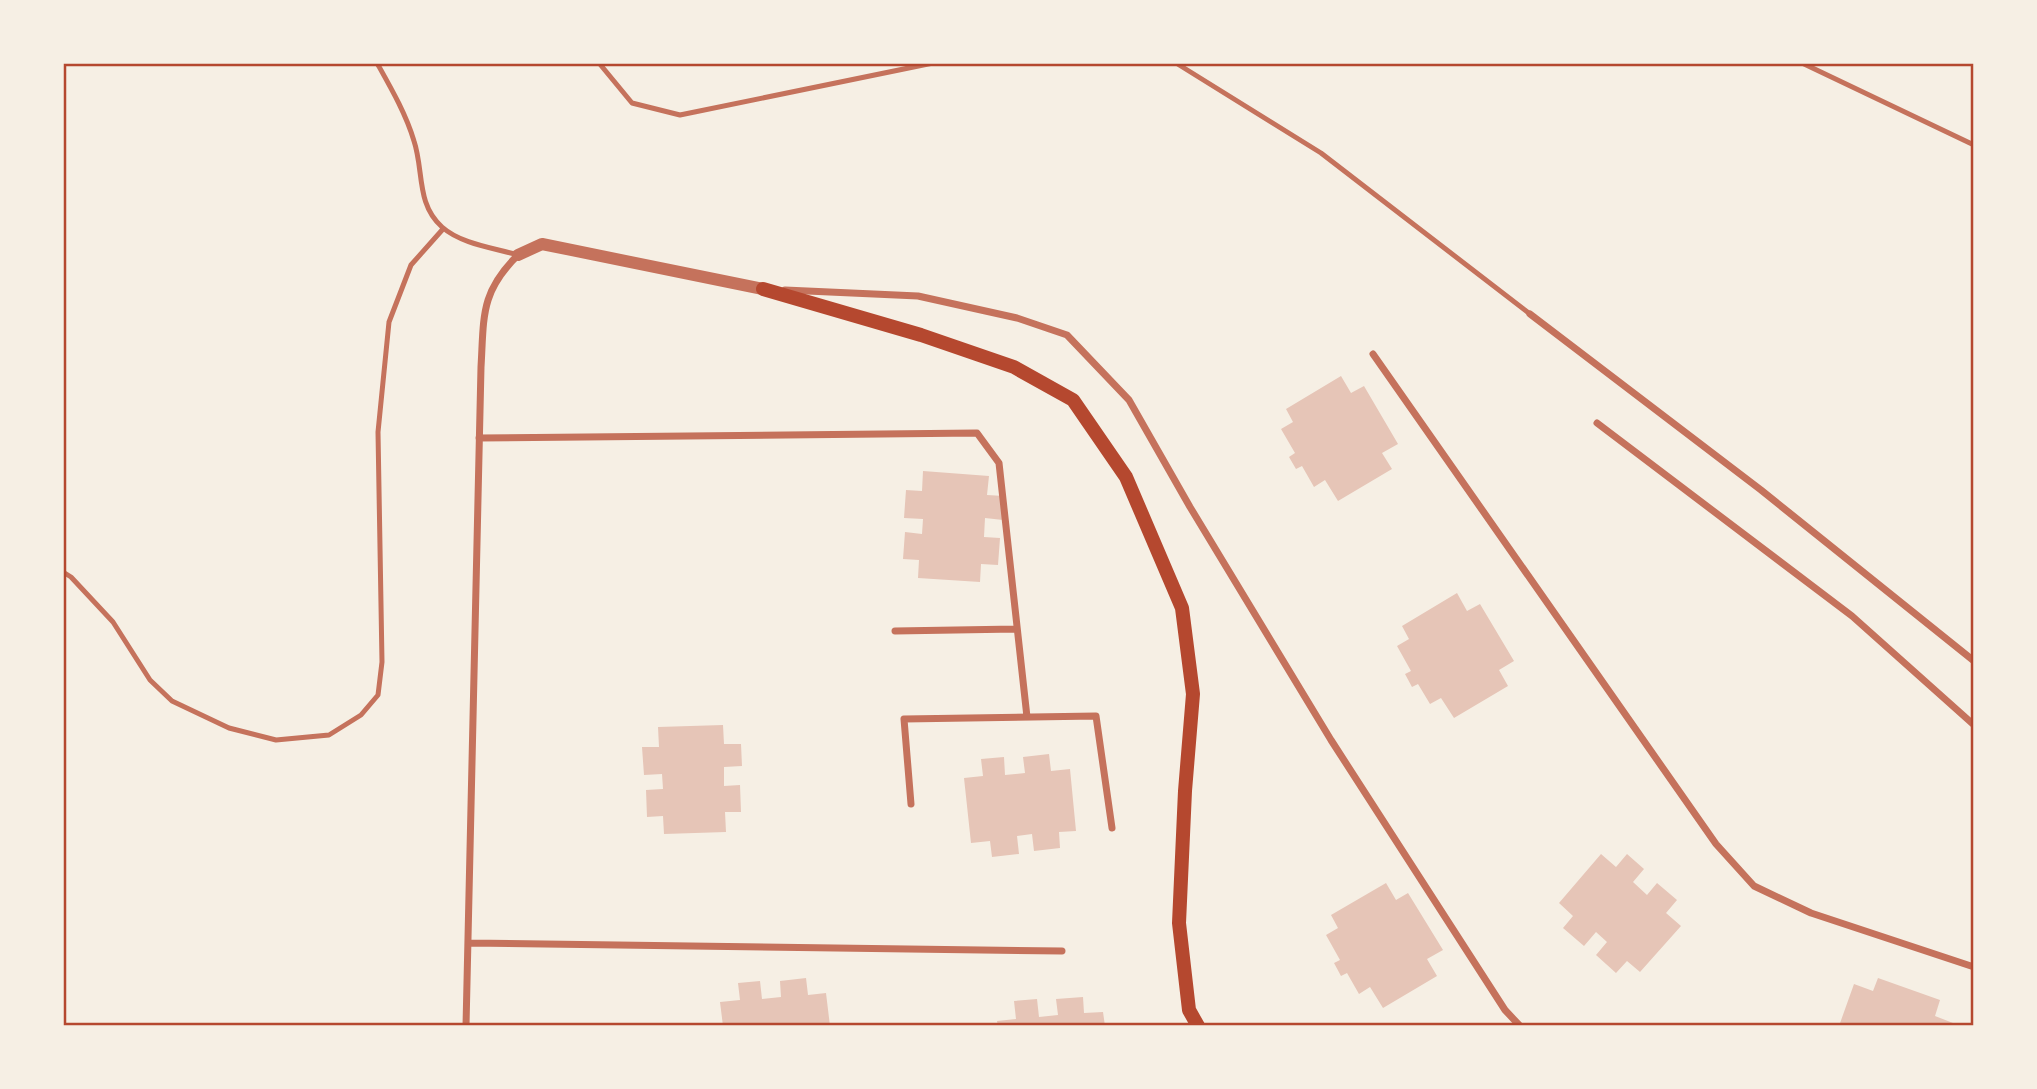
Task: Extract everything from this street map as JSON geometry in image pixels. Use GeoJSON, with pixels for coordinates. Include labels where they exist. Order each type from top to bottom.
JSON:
{"type":"FeatureCollection","features":[{"type":"Feature","properties":{"kind":"main road"},"geometry":{"type":"LineString","coordinates":[[764,289],[921,335],[1014,367],[1073,400],[1126,477],[1182,608],[1193,694],[1179,923],[1189,1010],[1198,1026]]}},
{"type":"Feature","properties":{"kind":"street"},"geometry":{"type":"LineString","coordinates":[[466,1026],[479,438],[485,304],[500,273],[518,255],[542,244],[764,289],[918,296],[1017,318],[1067,335],[1129,400],[1189,507],[1331,740],[1505,1010],[1520,1026]]}},
{"type":"Feature","properties":{"kind":"street"},"geometry":{"type":"LineString","coordinates":[[1530,314],[1761,490],[1974,661]]}},
{"type":"Feature","properties":{"kind":"street"},"geometry":{"type":"LineString","coordinates":[[1373,355],[1716,844],[1754,886],[1811,913],[1974,967]]}},
{"type":"Feature","properties":{"kind":"street"},"geometry":{"type":"LineString","coordinates":[[1597,424],[1852,616],[1974,725]]}},
{"type":"Feature","properties":{"kind":"street"},"geometry":{"type":"LineString","coordinates":[[479,438],[977,433],[999,463],[1027,717]]}},
{"type":"Feature","properties":{"kind":"street"},"geometry":{"type":"LineString","coordinates":[[895,631],[1016,629]]}},
{"type":"Feature","properties":{"kind":"street"},"geometry":{"type":"LineString","coordinates":[[911,804],[904,719],[1096,716],[1112,828]]}},
{"type":"Feature","properties":{"kind":"street"},"geometry":{"type":"LineString","coordinates":[[468,943],[1062,951]]}},
{"type":"Feature","properties":{"kind":"lane"},"geometry":{"type":"LineString","coordinates":[[377,63],[415,143],[421,187],[428,212],[443,229],[467,241],[518,255]]}},
{"type":"Feature","properties":{"kind":"lane"},"geometry":{"type":"LineString","coordinates":[[599,63],[632,103],[680,115],[933,63]]}},
{"type":"Feature","properties":{"kind":"lane"},"geometry":{"type":"LineString","coordinates":[[1176,63],[1321,153],[1530,314]]}},
{"type":"Feature","properties":{"kind":"lane"},"geometry":{"type":"LineString","coordinates":[[1802,63],[1974,145]]}},
{"type":"Feature","properties":{"kind":"lane"},"geometry":{"type":"LineString","coordinates":[[63,572],[113,622],[150,680],[172,701],[229,728],[276,740],[329,735],[361,715],[378,695],[382,662],[378,432],[389,322],[411,265],[443,229]]}},
{"type":"Feature","properties":{"kind":"building"},"geometry":{"type":"Polygon","coordinates":[[[1341,376],[1351,393],[1364,386],[1398,444],[1382,453],[1392,469],[1338,501],[1325,480],[1314,487],[1302,466],[1296,469],[1289,457],[1295,453],[1281,429],[1293,422],[1286,409],[1341,376]]]}},
{"type":"Feature","properties":{"kind":"building"},"geometry":{"type":"Polygon","coordinates":[[[923,471],[989,476],[987,495],[1004,496],[1003,520],[985,518],[984,537],[1000,538],[998,565],[981,564],[980,582],[918,578],[919,560],[903,559],[905,532],[922,534],[923,519],[904,518],[906,490],[922,491],[923,471]]]}},
{"type":"Feature","properties":{"kind":"building"},"geometry":{"type":"Polygon","coordinates":[[[1457,593],[1467,611],[1480,604],[1514,661],[1499,670],[1508,686],[1454,718],[1441,698],[1430,704],[1418,684],[1412,687],[1405,674],[1411,671],[1397,646],[1409,639],[1402,626],[1457,593]]]}},
{"type":"Feature","properties":{"kind":"building"},"geometry":{"type":"Polygon","coordinates":[[[723,725],[724,744],[741,744],[742,766],[724,767],[724,786],[740,785],[741,812],[725,812],[726,832],[664,834],[663,816],[647,817],[646,790],[663,789],[662,774],[644,775],[642,747],[659,747],[658,727],[723,725]]]}},
{"type":"Feature","properties":{"kind":"building"},"geometry":{"type":"Polygon","coordinates":[[[1049,754],[1051,771],[1070,769],[1076,831],[1059,832],[1060,848],[1034,851],[1032,834],[1017,836],[1019,854],[992,857],[990,841],[971,843],[964,778],[983,776],[981,759],[1004,757],[1005,775],[1025,773],[1023,757],[1049,754]]]}},
{"type":"Feature","properties":{"kind":"building"},"geometry":{"type":"Polygon","coordinates":[[[1601,854],[1616,867],[1627,854],[1644,869],[1633,882],[1647,895],[1657,883],[1677,900],[1666,913],[1681,926],[1640,972],[1627,961],[1616,973],[1596,955],[1607,942],[1596,932],[1584,946],[1563,928],[1573,916],[1559,903],[1601,854]]]}},
{"type":"Feature","properties":{"kind":"building"},"geometry":{"type":"Polygon","coordinates":[[[1386,883],[1396,900],[1408,893],[1443,950],[1427,959],[1437,976],[1383,1008],[1370,987],[1359,994],[1347,973],[1341,976],[1334,963],[1340,960],[1326,935],[1338,928],[1331,915],[1386,883]]]}},
{"type":"Feature","properties":{"kind":"building"},"geometry":{"type":"Polygon","coordinates":[[[806,978],[808,995],[826,993],[830,1026],[723,1026],[720,1002],[740,1000],[738,983],[760,981],[762,999],[781,997],[780,981],[806,978]]]}},
{"type":"Feature","properties":{"kind":"building"},"geometry":{"type":"Polygon","coordinates":[[[1878,978],[1940,1000],[1935,1016],[1953,1023],[1952,1026],[1839,1026],[1854,984],[1873,991],[1878,978]]]}},
{"type":"Feature","properties":{"kind":"building"},"geometry":{"type":"Polygon","coordinates":[[[1083,997],[1084,1013],[1103,1012],[1105,1026],[998,1026],[997,1021],[1016,1019],[1014,1001],[1037,999],[1039,1017],[1058,1015],[1056,999],[1083,997]]]}}]}
